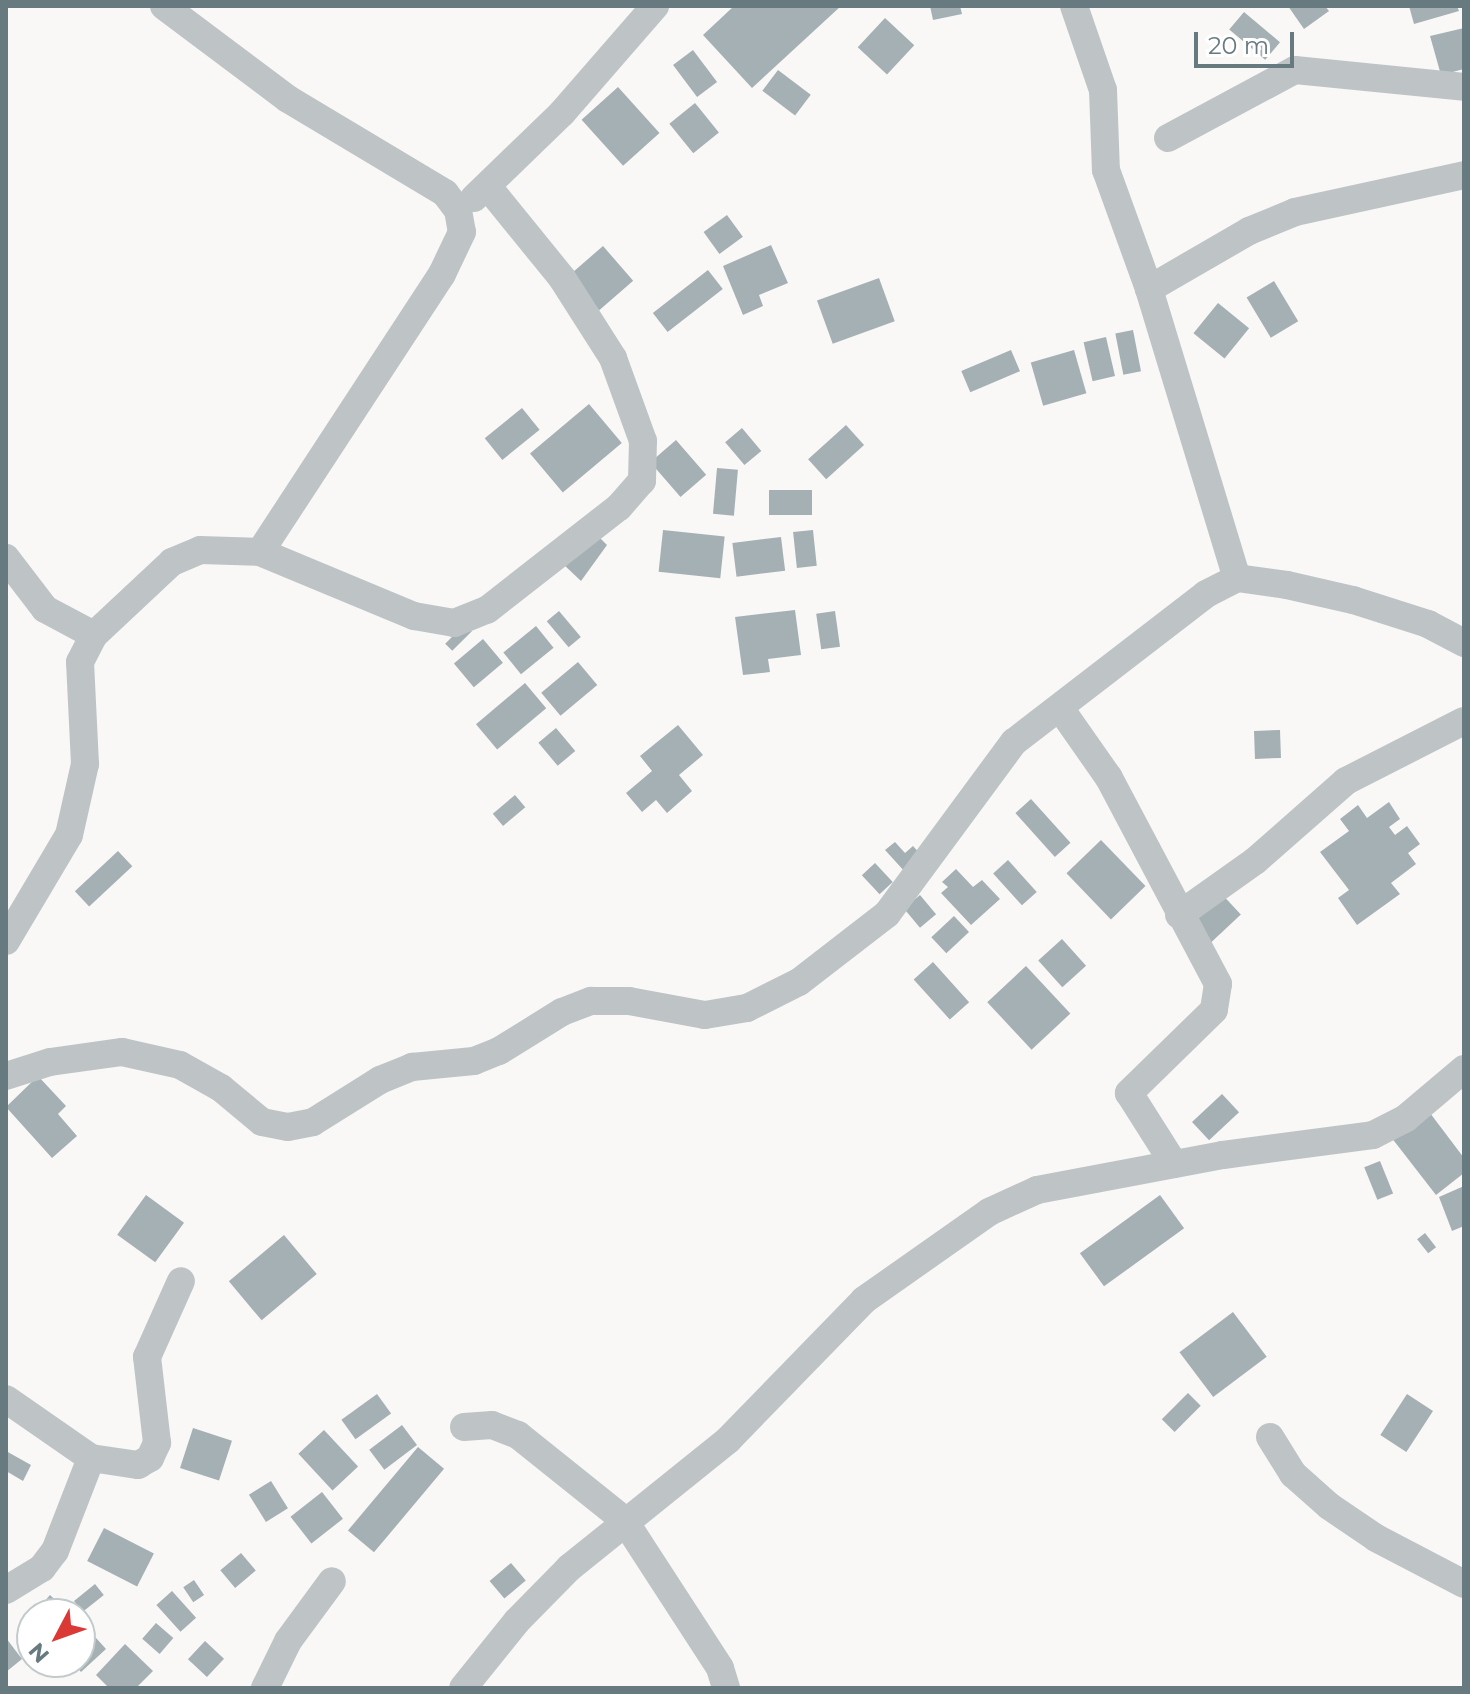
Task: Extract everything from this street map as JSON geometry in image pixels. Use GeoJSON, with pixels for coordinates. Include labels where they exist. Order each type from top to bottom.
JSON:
{"type":"FeatureCollection","features":[{"type":"Feature","properties":{"kind":"street"},"geometry":{"type":"LineString","coordinates":[[164,6],[288,99],[445,193],[458,210],[462,232],[442,274],[260,552]]}},
{"type":"Feature","properties":{"kind":"street"},"geometry":{"type":"LineString","coordinates":[[458,210],[488,187],[605,66],[655,6]]}},
{"type":"Feature","properties":{"kind":"street"},"geometry":{"type":"LineString","coordinates":[[1074,6],[1103,90],[1106,170],[1149,289],[1237,578]]}},
{"type":"Feature","properties":{"kind":"street"},"geometry":{"type":"LineString","coordinates":[[1168,138],[1295,70],[1464,87]]}},
{"type":"Feature","properties":{"kind":"street"},"geometry":{"type":"LineString","coordinates":[[1149,289],[1249,231],[1295,212],[1464,175]]}},
{"type":"Feature","properties":{"kind":"street"},"geometry":{"type":"LineString","coordinates":[[6,941],[69,835],[85,764],[80,662],[94,635],[172,562],[200,550],[260,552],[414,616],[454,623],[487,610],[619,507],[642,481],[643,441],[613,358],[562,278],[488,187]]}},
{"type":"Feature","properties":{"kind":"street"},"geometry":{"type":"LineString","coordinates":[[6,558],[45,609],[94,635]]}},
{"type":"Feature","properties":{"kind":"street"},"geometry":{"type":"LineString","coordinates":[[6,1076],[50,1062],[122,1052],[180,1065],[221,1088],[262,1122],[288,1127],[313,1122],[380,1080],[412,1067],[474,1061],[499,1051],[562,1012],[591,1001],[629,1001],[705,1015],[747,1008],[799,982],[887,914],[923,871],[995,764],[1014,742],[1206,594],[1237,578],[1353,600],[1428,624],[1464,643]]}},
{"type":"Feature","properties":{"kind":"street"},"geometry":{"type":"LineString","coordinates":[[1060,708],[1109,778],[1218,984],[1219,1000],[1129,1093],[1174,1164]]}},
{"type":"Feature","properties":{"kind":"street"},"geometry":{"type":"LineString","coordinates":[[1179,915],[1255,861],[1346,781],[1464,721]]}},
{"type":"Feature","properties":{"kind":"street"},"geometry":{"type":"LineString","coordinates":[[463,1688],[517,1621],[624,1520],[728,1440],[864,1300],[989,1212],[1037,1190],[1174,1164],[1373,1135],[1406,1118],[1464,1069]]}},
{"type":"Feature","properties":{"kind":"street"},"geometry":{"type":"LineString","coordinates":[[6,1399],[91,1458],[138,1465],[150,1458],[157,1443],[147,1357],[181,1281]]}},
{"type":"Feature","properties":{"kind":"street"},"geometry":{"type":"LineString","coordinates":[[464,1427],[492,1425],[518,1435],[624,1520],[712,1655],[726,1688]]}},
{"type":"Feature","properties":{"kind":"street"},"geometry":{"type":"LineString","coordinates":[[1270,1437],[1293,1474],[1329,1506],[1462,1579]]}},
{"type":"Feature","properties":{"kind":"street"},"geometry":{"type":"LineString","coordinates":[[6,1590],[42,1568],[55,1551],[91,1458]]}},
{"type":"Feature","properties":{"kind":"street"},"geometry":{"type":"LineString","coordinates":[[265,1688],[288,1641],[332,1581]]}},
{"type":"Feature","properties":{"kind":"building"},"geometry":{"type":"Polygon","coordinates":[[[734,6],[841,6],[752,88],[703,35],[734,6]]]}},
{"type":"Feature","properties":{"kind":"building"},"geometry":{"type":"Polygon","coordinates":[[[930,6],[960,6],[962,14],[933,20],[930,6]]]}},
{"type":"Feature","properties":{"kind":"building"},"geometry":{"type":"Polygon","coordinates":[[[1288,6],[1325,6],[1329,11],[1304,29],[1288,6]]]}},
{"type":"Feature","properties":{"kind":"building"},"geometry":{"type":"Polygon","coordinates":[[[1409,6],[1457,6],[1459,11],[1414,24],[1409,6]]]}},
{"type":"Feature","properties":{"kind":"building"},"geometry":{"type":"Polygon","coordinates":[[[1244,12],[1280,42],[1265,60],[1229,30],[1244,12]]]}},
{"type":"Feature","properties":{"kind":"building"},"geometry":{"type":"Polygon","coordinates":[[[885,18],[914,45],[887,75],[858,47],[885,18]]]}},
{"type":"Feature","properties":{"kind":"building"},"geometry":{"type":"Polygon","coordinates":[[[1464,28],[1464,69],[1441,75],[1430,36],[1464,28]]]}},
{"type":"Feature","properties":{"kind":"building"},"geometry":{"type":"Polygon","coordinates":[[[693,50],[717,82],[697,97],[673,65],[693,50]]]}},
{"type":"Feature","properties":{"kind":"building"},"geometry":{"type":"Polygon","coordinates":[[[778,70],[811,95],[795,115],[762,91],[778,70]]]}},
{"type":"Feature","properties":{"kind":"building"},"geometry":{"type":"Polygon","coordinates":[[[618,87],[659,133],[623,166],[582,120],[618,87]]]}},
{"type":"Feature","properties":{"kind":"building"},"geometry":{"type":"Polygon","coordinates":[[[695,103],[719,133],[693,153],[669,124],[695,103]]]}},
{"type":"Feature","properties":{"kind":"building"},"geometry":{"type":"Polygon","coordinates":[[[727,215],[743,237],[719,254],[704,232],[727,215]]]}},
{"type":"Feature","properties":{"kind":"building"},"geometry":{"type":"Polygon","coordinates":[[[771,245],[788,283],[759,295],[763,306],[743,315],[723,266],[771,245]]]}},
{"type":"Feature","properties":{"kind":"building"},"geometry":{"type":"Polygon","coordinates":[[[603,246],[633,281],[599,310],[569,276],[603,246]]]}},
{"type":"Feature","properties":{"kind":"building"},"geometry":{"type":"Polygon","coordinates":[[[708,270],[723,289],[668,332],[653,313],[708,270]]]}},
{"type":"Feature","properties":{"kind":"building"},"geometry":{"type":"Polygon","coordinates":[[[879,278],[895,321],[833,344],[817,301],[879,278]]]}},
{"type":"Feature","properties":{"kind":"building"},"geometry":{"type":"Polygon","coordinates":[[[1274,281],[1298,321],[1271,338],[1247,297],[1274,281]]]}},
{"type":"Feature","properties":{"kind":"building"},"geometry":{"type":"Polygon","coordinates":[[[1218,303],[1249,328],[1225,358],[1193,333],[1218,303]]]}},
{"type":"Feature","properties":{"kind":"building"},"geometry":{"type":"Polygon","coordinates":[[[1133,330],[1141,371],[1123,375],[1115,333],[1133,330]]]}},
{"type":"Feature","properties":{"kind":"building"},"geometry":{"type":"Polygon","coordinates":[[[1106,337],[1115,376],[1093,381],[1084,342],[1106,337]]]}},
{"type":"Feature","properties":{"kind":"building"},"geometry":{"type":"Polygon","coordinates":[[[1011,350],[1020,371],[970,392],[961,371],[1011,350]]]}},
{"type":"Feature","properties":{"kind":"building"},"geometry":{"type":"Polygon","coordinates":[[[1074,350],[1086,393],[1043,406],[1031,362],[1074,350]]]}},
{"type":"Feature","properties":{"kind":"building"},"geometry":{"type":"Polygon","coordinates":[[[589,404],[622,443],[563,493],[530,453],[589,404]]]}},
{"type":"Feature","properties":{"kind":"building"},"geometry":{"type":"Polygon","coordinates":[[[522,408],[540,430],[502,460],[485,438],[522,408]]]}},
{"type":"Feature","properties":{"kind":"building"},"geometry":{"type":"Polygon","coordinates":[[[846,425],[864,445],[826,479],[808,459],[846,425]]]}},
{"type":"Feature","properties":{"kind":"building"},"geometry":{"type":"Polygon","coordinates":[[[742,428],[761,451],[744,465],[725,442],[742,428]]]}},
{"type":"Feature","properties":{"kind":"building"},"geometry":{"type":"Polygon","coordinates":[[[676,440],[706,475],[681,497],[650,462],[676,440]]]}},
{"type":"Feature","properties":{"kind":"building"},"geometry":{"type":"Polygon","coordinates":[[[717,468],[738,470],[734,516],[713,514],[717,468]]]}},
{"type":"Feature","properties":{"kind":"building"},"geometry":{"type":"Polygon","coordinates":[[[769,490],[812,490],[812,515],[769,515],[769,490]]]}},
{"type":"Feature","properties":{"kind":"building"},"geometry":{"type":"Polygon","coordinates":[[[663,530],[725,536],[720,578],[659,572],[663,530]]]}},
{"type":"Feature","properties":{"kind":"building"},"geometry":{"type":"Polygon","coordinates":[[[813,530],[817,566],[797,568],[793,532],[813,530]]]}},
{"type":"Feature","properties":{"kind":"building"},"geometry":{"type":"Polygon","coordinates":[[[594,532],[607,545],[581,581],[563,564],[594,532]]]}},
{"type":"Feature","properties":{"kind":"building"},"geometry":{"type":"Polygon","coordinates":[[[781,537],[785,571],[737,577],[732,543],[781,537]]]}},
{"type":"Feature","properties":{"kind":"building"},"geometry":{"type":"Polygon","coordinates":[[[795,610],[801,655],[768,659],[770,672],[743,675],[735,617],[795,610]]]}},
{"type":"Feature","properties":{"kind":"building"},"geometry":{"type":"Polygon","coordinates":[[[559,611],[581,637],[569,647],[547,621],[559,611]]]}},
{"type":"Feature","properties":{"kind":"building"},"geometry":{"type":"Polygon","coordinates":[[[835,611],[840,647],[821,649],[816,614],[835,611]]]}},
{"type":"Feature","properties":{"kind":"building"},"geometry":{"type":"Polygon","coordinates":[[[465,624],[472,631],[452,651],[445,644],[465,624]]]}},
{"type":"Feature","properties":{"kind":"building"},"geometry":{"type":"Polygon","coordinates":[[[536,626],[554,648],[521,674],[503,652],[536,626]]]}},
{"type":"Feature","properties":{"kind":"building"},"geometry":{"type":"Polygon","coordinates":[[[483,639],[503,663],[474,687],[454,663],[483,639]]]}},
{"type":"Feature","properties":{"kind":"building"},"geometry":{"type":"Polygon","coordinates":[[[578,662],[597,685],[561,716],[541,693],[578,662]]]}},
{"type":"Feature","properties":{"kind":"building"},"geometry":{"type":"Polygon","coordinates":[[[525,683],[546,708],[497,749],[476,724],[525,683]]]}},
{"type":"Feature","properties":{"kind":"building"},"geometry":{"type":"Polygon","coordinates":[[[678,725],[703,755],[679,775],[692,791],[667,813],[656,800],[642,812],[626,793],[652,771],[640,756],[678,725]]]}},
{"type":"Feature","properties":{"kind":"building"},"geometry":{"type":"Polygon","coordinates":[[[556,728],[575,751],[558,766],[538,743],[556,728]]]}},
{"type":"Feature","properties":{"kind":"building"},"geometry":{"type":"Polygon","coordinates":[[[1280,730],[1281,758],[1255,759],[1254,731],[1280,730]]]}},
{"type":"Feature","properties":{"kind":"building"},"geometry":{"type":"Polygon","coordinates":[[[515,795],[525,807],[503,826],[493,814],[515,795]]]}},
{"type":"Feature","properties":{"kind":"building"},"geometry":{"type":"Polygon","coordinates":[[[1031,799],[1070,843],[1055,857],[1015,813],[1031,799]]]}},
{"type":"Feature","properties":{"kind":"building"},"geometry":{"type":"Polygon","coordinates":[[[1389,802],[1400,819],[1389,827],[1395,835],[1407,826],[1420,844],[1408,853],[1416,864],[1391,883],[1400,894],[1357,925],[1338,898],[1349,890],[1320,852],[1349,831],[1340,819],[1358,805],[1367,818],[1389,802]]]}},
{"type":"Feature","properties":{"kind":"building"},"geometry":{"type":"Polygon","coordinates":[[[1101,840],[1145,886],[1111,919],[1066,873],[1101,840]]]}},
{"type":"Feature","properties":{"kind":"building"},"geometry":{"type":"Polygon","coordinates":[[[895,842],[905,853],[913,846],[924,858],[906,873],[885,850],[895,842]]]}},
{"type":"Feature","properties":{"kind":"building"},"geometry":{"type":"Polygon","coordinates":[[[118,851],[132,866],[89,907],[75,891],[118,851]]]}},
{"type":"Feature","properties":{"kind":"building"},"geometry":{"type":"Polygon","coordinates":[[[1008,860],[1037,892],[1022,905],[993,873],[1008,860]]]}},
{"type":"Feature","properties":{"kind":"building"},"geometry":{"type":"Polygon","coordinates":[[[875,863],[893,882],[880,894],[862,875],[875,863]]]}},
{"type":"Feature","properties":{"kind":"building"},"geometry":{"type":"Polygon","coordinates":[[[956,869],[973,887],[982,880],[1000,899],[971,925],[941,893],[948,887],[942,882],[956,869]]]}},
{"type":"Feature","properties":{"kind":"building"},"geometry":{"type":"Polygon","coordinates":[[[1217,889],[1241,915],[1210,943],[1186,918],[1217,889]]]}},
{"type":"Feature","properties":{"kind":"building"},"geometry":{"type":"Polygon","coordinates":[[[920,895],[936,914],[920,928],[904,908],[920,895]]]}},
{"type":"Feature","properties":{"kind":"building"},"geometry":{"type":"Polygon","coordinates":[[[954,916],[969,932],[946,953],[931,937],[954,916]]]}},
{"type":"Feature","properties":{"kind":"building"},"geometry":{"type":"Polygon","coordinates":[[[1062,939],[1086,966],[1062,987],[1038,960],[1062,939]]]}},
{"type":"Feature","properties":{"kind":"building"},"geometry":{"type":"Polygon","coordinates":[[[933,962],[969,1002],[950,1020],[914,979],[933,962]]]}},
{"type":"Feature","properties":{"kind":"building"},"geometry":{"type":"Polygon","coordinates":[[[1026,966],[1070,1014],[1032,1050],[987,1002],[1026,966]]]}},
{"type":"Feature","properties":{"kind":"building"},"geometry":{"type":"Polygon","coordinates":[[[38,1076],[66,1106],[58,1114],[77,1136],[52,1158],[6,1107],[38,1076]]]}},
{"type":"Feature","properties":{"kind":"building"},"geometry":{"type":"Polygon","coordinates":[[[1222,1094],[1239,1112],[1209,1140],[1192,1122],[1222,1094]]]}},
{"type":"Feature","properties":{"kind":"building"},"geometry":{"type":"Polygon","coordinates":[[[1427,1109],[1464,1158],[1464,1173],[1436,1195],[1391,1137],[1427,1109]]]}},
{"type":"Feature","properties":{"kind":"building"},"geometry":{"type":"Polygon","coordinates":[[[1380,1161],[1393,1193],[1377,1200],[1364,1167],[1380,1161]]]}},
{"type":"Feature","properties":{"kind":"building"},"geometry":{"type":"Polygon","coordinates":[[[1464,1186],[1464,1226],[1452,1231],[1439,1197],[1464,1186]]]}},
{"type":"Feature","properties":{"kind":"building"},"geometry":{"type":"Polygon","coordinates":[[[146,1195],[184,1223],[155,1262],[117,1235],[146,1195]]]}},
{"type":"Feature","properties":{"kind":"building"},"geometry":{"type":"Polygon","coordinates":[[[1160,1195],[1184,1228],[1104,1286],[1080,1253],[1160,1195]]]}},
{"type":"Feature","properties":{"kind":"building"},"geometry":{"type":"Polygon","coordinates":[[[1425,1233],[1436,1247],[1428,1253],[1417,1239],[1425,1233]]]}},
{"type":"Feature","properties":{"kind":"building"},"geometry":{"type":"Polygon","coordinates":[[[284,1235],[317,1274],[262,1320],[229,1281],[284,1235]]]}},
{"type":"Feature","properties":{"kind":"building"},"geometry":{"type":"Polygon","coordinates":[[[1233,1312],[1267,1357],[1213,1397],[1179,1352],[1233,1312]]]}},
{"type":"Feature","properties":{"kind":"building"},"geometry":{"type":"Polygon","coordinates":[[[1188,1393],[1201,1406],[1175,1432],[1162,1419],[1188,1393]]]}},
{"type":"Feature","properties":{"kind":"building"},"geometry":{"type":"Polygon","coordinates":[[[377,1394],[391,1413],[356,1439],[341,1420],[377,1394]]]}},
{"type":"Feature","properties":{"kind":"building"},"geometry":{"type":"Polygon","coordinates":[[[1407,1394],[1433,1411],[1406,1452],[1380,1435],[1407,1394]]]}},
{"type":"Feature","properties":{"kind":"building"},"geometry":{"type":"Polygon","coordinates":[[[402,1425],[417,1445],[384,1470],[369,1450],[402,1425]]]}},
{"type":"Feature","properties":{"kind":"building"},"geometry":{"type":"Polygon","coordinates":[[[193,1428],[232,1441],[219,1481],[180,1468],[193,1428]]]}},
{"type":"Feature","properties":{"kind":"building"},"geometry":{"type":"Polygon","coordinates":[[[324,1430],[358,1467],[333,1490],[298,1454],[324,1430]]]}},
{"type":"Feature","properties":{"kind":"building"},"geometry":{"type":"Polygon","coordinates":[[[418,1447],[444,1469],[374,1552],[348,1530],[418,1447]]]}},
{"type":"Feature","properties":{"kind":"building"},"geometry":{"type":"Polygon","coordinates":[[[6,1451],[31,1465],[23,1481],[6,1471],[6,1451]]]}},
{"type":"Feature","properties":{"kind":"building"},"geometry":{"type":"Polygon","coordinates":[[[271,1481],[288,1508],[266,1522],[249,1495],[271,1481]]]}},
{"type":"Feature","properties":{"kind":"building"},"geometry":{"type":"Polygon","coordinates":[[[322,1492],[343,1519],[311,1543],[290,1517],[322,1492]]]}},
{"type":"Feature","properties":{"kind":"building"},"geometry":{"type":"Polygon","coordinates":[[[104,1528],[154,1553],[137,1586],[87,1561],[104,1528]]]}},
{"type":"Feature","properties":{"kind":"building"},"geometry":{"type":"Polygon","coordinates":[[[241,1553],[256,1571],[235,1588],[220,1570],[241,1553]]]}},
{"type":"Feature","properties":{"kind":"building"},"geometry":{"type":"Polygon","coordinates":[[[511,1563],[526,1581],[504,1599],[490,1581],[511,1563]]]}},
{"type":"Feature","properties":{"kind":"building"},"geometry":{"type":"Polygon","coordinates":[[[194,1580],[204,1595],[193,1602],[183,1587],[194,1580]]]}},
{"type":"Feature","properties":{"kind":"building"},"geometry":{"type":"Polygon","coordinates":[[[95,1584],[104,1595],[96,1601],[96,1598],[78,1598],[95,1584]]]}},
{"type":"Feature","properties":{"kind":"building"},"geometry":{"type":"Polygon","coordinates":[[[172,1591],[196,1618],[180,1632],[156,1605],[172,1591]]]}},
{"type":"Feature","properties":{"kind":"building"},"geometry":{"type":"Polygon","coordinates":[[[156,1623],[173,1638],[160,1654],[142,1639],[156,1623]]]}},
{"type":"Feature","properties":{"kind":"building"},"geometry":{"type":"Polygon","coordinates":[[[6,1638],[16,1651],[16,1664],[6,1672],[6,1638]]]}},
{"type":"Feature","properties":{"kind":"building"},"geometry":{"type":"Polygon","coordinates":[[[96,1638],[106,1649],[96,1658],[96,1638]]]}},
{"type":"Feature","properties":{"kind":"building"},"geometry":{"type":"Polygon","coordinates":[[[205,1641],[224,1659],[207,1677],[188,1659],[205,1641]]]}},
{"type":"Feature","properties":{"kind":"building"},"geometry":{"type":"Polygon","coordinates":[[[125,1644],[153,1671],[136,1688],[109,1688],[96,1675],[125,1644]]]}}]}
